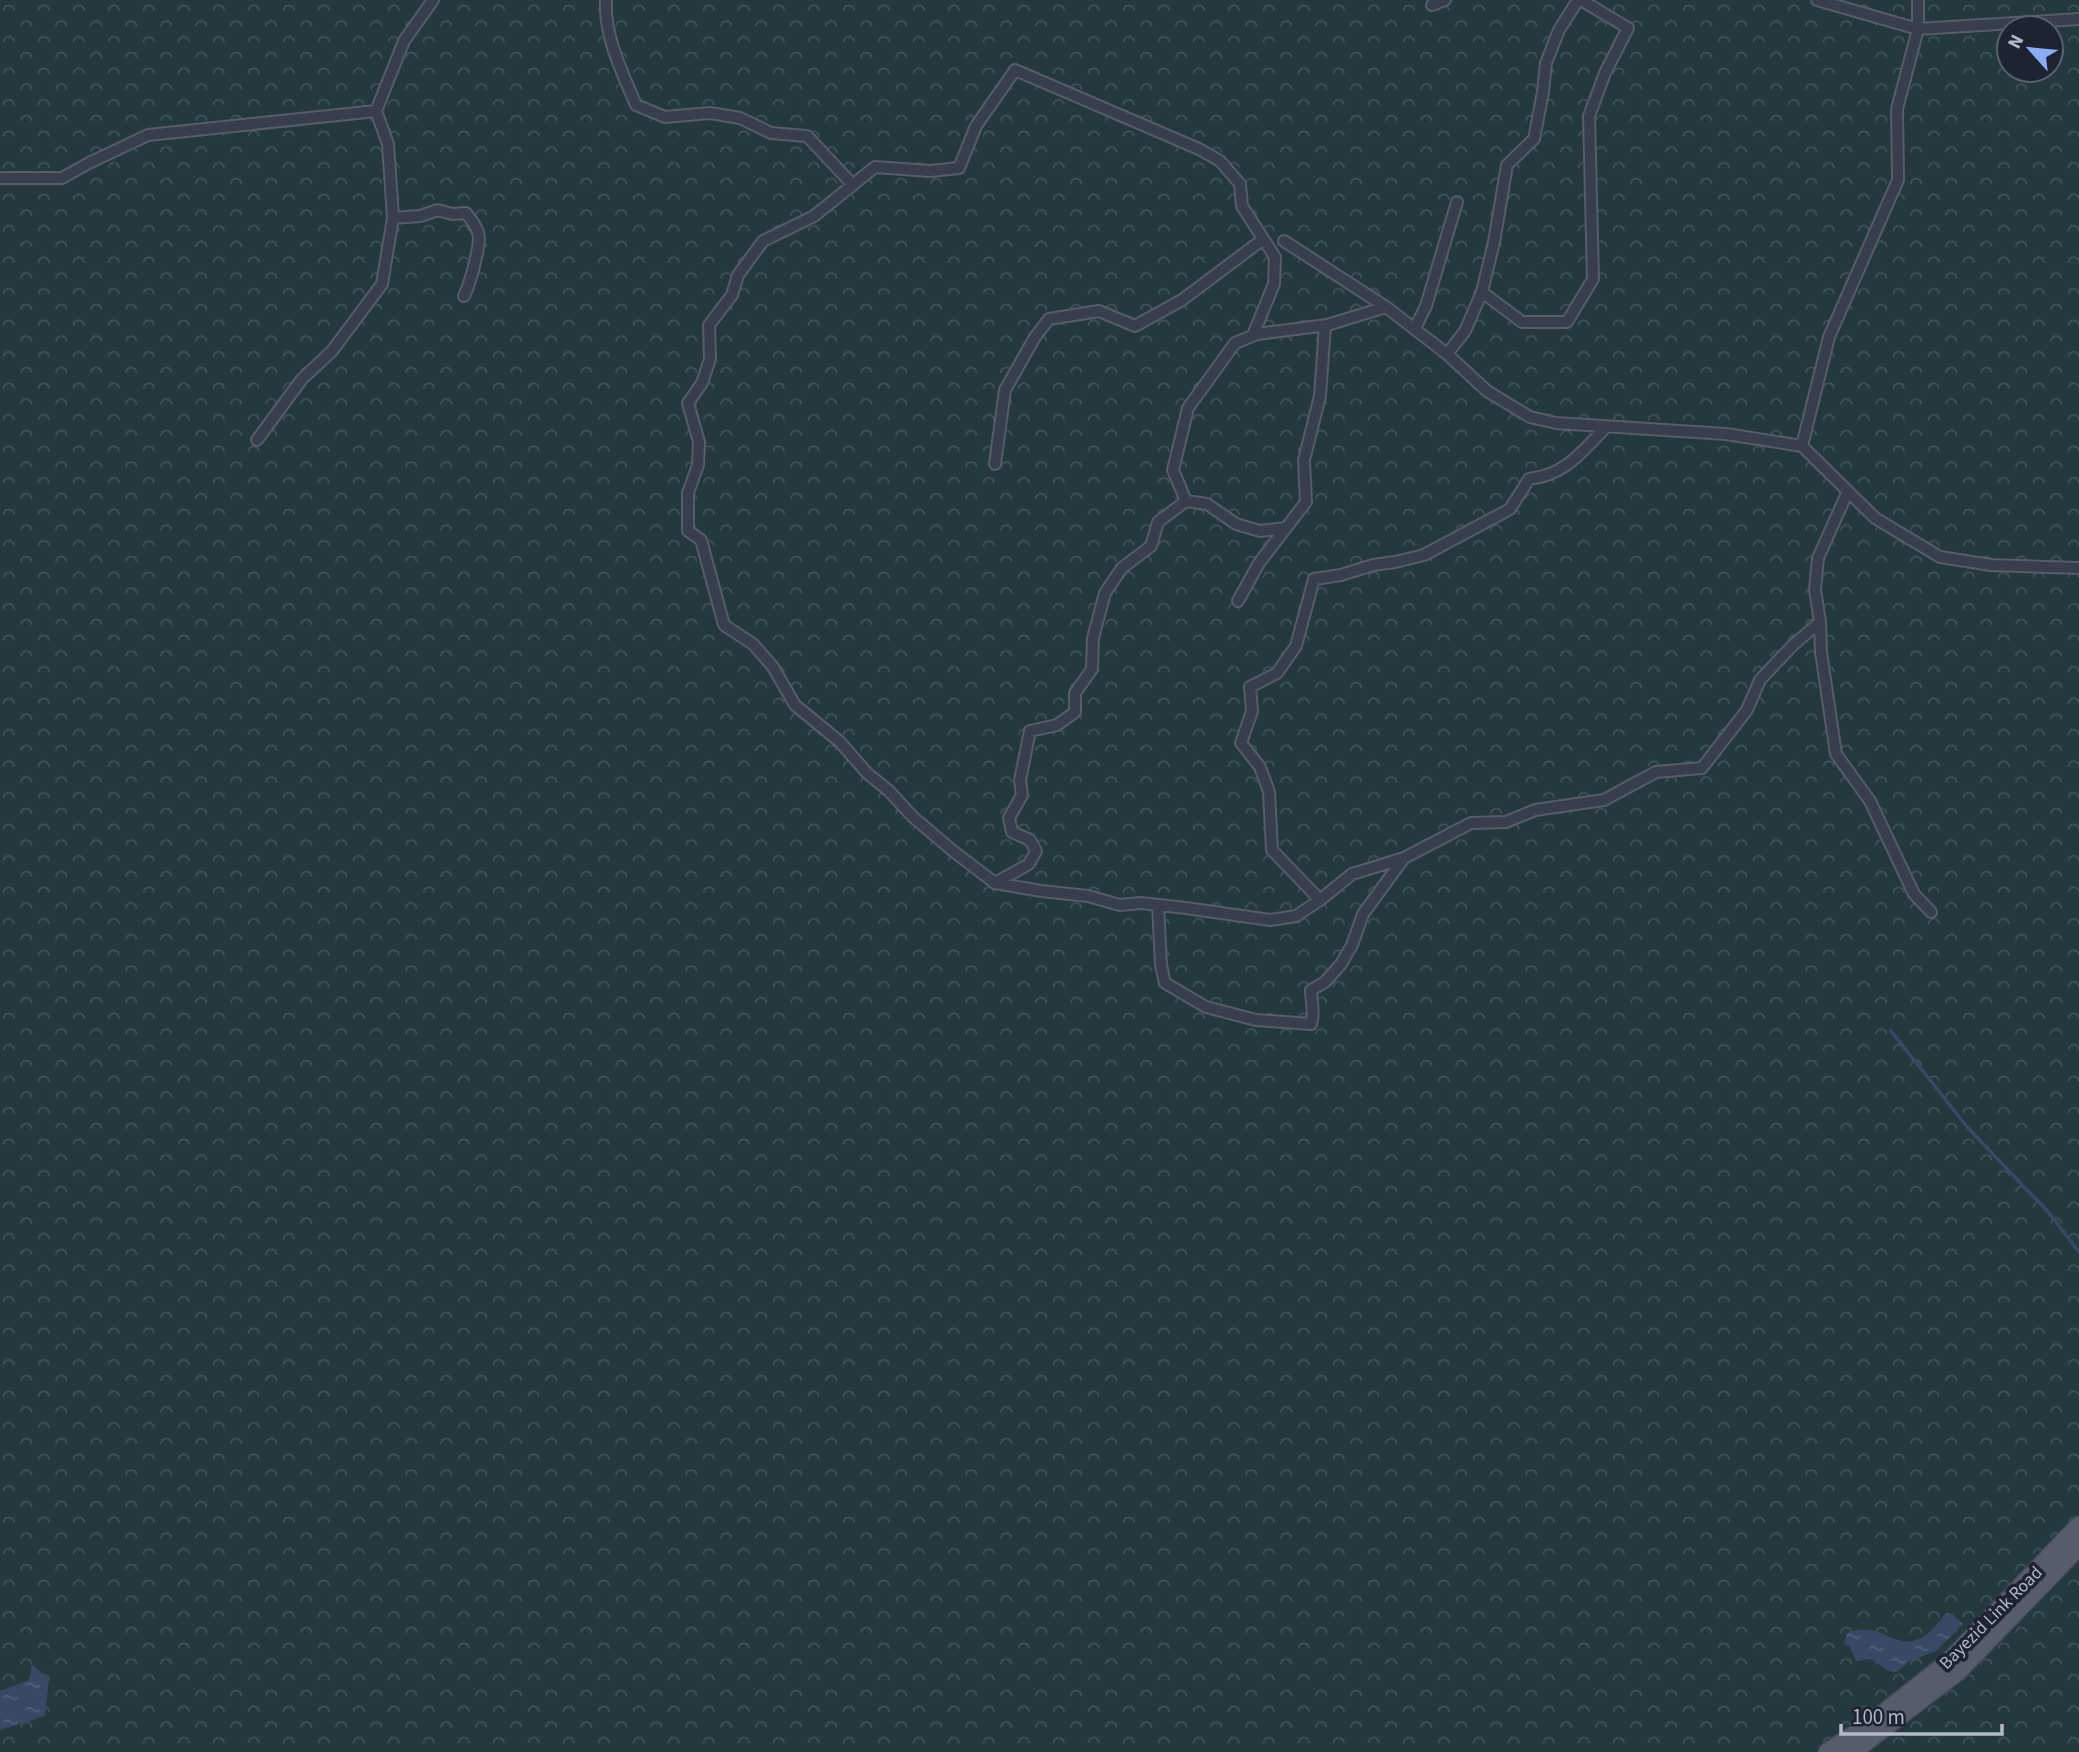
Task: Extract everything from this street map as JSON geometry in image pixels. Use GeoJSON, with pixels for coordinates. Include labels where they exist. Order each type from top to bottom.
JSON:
{"type":"FeatureCollection","features":[{"type":"Feature","properties":{"kind":"main road","name":"Bayezid Link Road"},"geometry":{"type":"LineString","coordinates":[[1828,1752],[1866,1727],[1949,1661],[2079,1526]]}},
{"type":"Feature","properties":{"kind":"main road","name":"Bayezid Link Road"},"geometry":{"type":"LineString","coordinates":[[1852,1752],[1958,1671],[2079,1546]]}},
{"type":"Feature","properties":{"kind":"street"},"geometry":{"type":"LineString","coordinates":[[257,440],[302,379],[332,351],[382,284],[393,218],[388,144],[376,111],[404,41],[433,0]]}},
{"type":"Feature","properties":{"kind":"street"},"geometry":{"type":"LineString","coordinates":[[606,0],[605,14],[618,61],[636,105],[665,117],[710,113],[740,118],[771,133],[807,136],[853,185]]}},
{"type":"Feature","properties":{"kind":"street"},"geometry":{"type":"LineString","coordinates":[[1432,5],[1445,0]]}},
{"type":"Feature","properties":{"kind":"street"},"geometry":{"type":"LineString","coordinates":[[1447,354],[1465,331],[1482,292],[1494,242],[1507,165],[1534,139],[1546,63],[1559,30],[1580,0],[1629,28],[1605,73],[1589,116],[1593,279],[1567,322],[1522,322],[1482,292]]}},
{"type":"Feature","properties":{"kind":"street"},"geometry":{"type":"LineString","coordinates":[[1817,0],[1918,29],[2079,19]]}},
{"type":"Feature","properties":{"kind":"street"},"geometry":{"type":"LineString","coordinates":[[1802,446],[1829,337],[1898,180],[1896,109],[1918,29],[1918,0]]}},
{"type":"Feature","properties":{"kind":"street"},"geometry":{"type":"LineString","coordinates":[[1253,335],[1274,284],[1275,257],[1242,206],[1240,184],[1220,161],[1199,149],[1015,70],[976,126],[959,168],[930,171],[875,167],[814,216],[763,242],[738,275],[732,295],[709,325],[710,359],[702,383],[688,403],[699,442],[698,465],[688,493],[688,531],[701,540],[724,625],[753,644],[773,667],[796,705],[840,741],[867,773],[889,791],[913,817],[995,883],[1088,896],[1120,905],[1158,905],[1270,920],[1296,916],[1352,874],[1404,858],[1471,823],[1506,822],[1535,810],[1604,800],[1656,772],[1702,768],[1747,710],[1760,680],[1793,645],[1820,622]]}},
{"type":"Feature","properties":{"kind":"street"},"geometry":{"type":"LineString","coordinates":[[0,178],[62,178],[148,135],[376,111]]}},
{"type":"Feature","properties":{"kind":"street"},"geometry":{"type":"LineString","coordinates":[[1415,328],[1426,306],[1457,202]]}},
{"type":"Feature","properties":{"kind":"street"},"geometry":{"type":"LineString","coordinates":[[393,218],[420,216],[438,210],[452,214],[466,213],[475,225],[479,239],[470,284],[464,296]]}},
{"type":"Feature","properties":{"kind":"street"},"geometry":{"type":"LineString","coordinates":[[995,464],[1005,390],[1035,337],[1049,319],[1100,311],[1135,326],[1182,300],[1262,240]]}},
{"type":"Feature","properties":{"kind":"street"},"geometry":{"type":"LineString","coordinates":[[1284,242],[1386,307],[1447,354],[1487,391],[1530,417],[1556,423],[1726,434],[1802,446],[1875,518],[1940,557],[1991,565],[2079,568]]}},
{"type":"Feature","properties":{"kind":"street"},"geometry":{"type":"LineString","coordinates":[[1186,501],[1173,470],[1188,408],[1235,343],[1253,335],[1325,326],[1386,307]]}},
{"type":"Feature","properties":{"kind":"street"},"geometry":{"type":"LineString","coordinates":[[1238,601],[1258,563],[1306,502],[1304,460],[1320,396],[1325,326]]}},
{"type":"Feature","properties":{"kind":"street"},"geometry":{"type":"LineString","coordinates":[[1320,900],[1272,850],[1269,792],[1260,767],[1241,743],[1252,710],[1250,687],[1277,673],[1296,646],[1314,579],[1424,555],[1510,509],[1529,479],[1546,477],[1570,464],[1606,427]]}},
{"type":"Feature","properties":{"kind":"street"},"geometry":{"type":"LineString","coordinates":[[1848,491],[1818,558],[1815,590],[1836,754],[1870,801],[1914,894],[1931,912]]}},
{"type":"Feature","properties":{"kind":"street"},"geometry":{"type":"LineString","coordinates":[[995,883],[1029,864],[1036,851],[1030,840],[1012,832],[1009,818],[1022,795],[1020,780],[1030,731],[1057,725],[1075,712],[1075,693],[1093,669],[1093,638],[1105,593],[1122,568],[1151,546],[1158,522],[1186,501],[1207,504],[1236,524],[1260,531],[1286,528]]}},
{"type":"Feature","properties":{"kind":"street"},"geometry":{"type":"LineString","coordinates":[[1158,905],[1161,965],[1165,984],[1206,1007],[1256,1020],[1311,1024],[1314,1016],[1310,1005],[1311,990],[1325,982],[1340,964],[1352,945],[1363,914],[1404,858]]}},
{"type":"Feature","properties":{"kind":"green space"},"geometry":{"type":"Polygon","coordinates":[[[0,0],[2079,0],[2079,1752],[0,1752],[0,0]]]}},
{"type":"Feature","properties":{"kind":"water"},"geometry":{"type":"Polygon","coordinates":[[[1946,1613],[1952,1614],[1963,1624],[1936,1651],[1910,1661],[1897,1672],[1889,1671],[1871,1659],[1856,1661],[1850,1647],[1844,1644],[1847,1633],[1861,1629],[1907,1641],[1918,1639],[1931,1631],[1946,1613]]]}},
{"type":"Feature","properties":{"kind":"water"},"geometry":{"type":"Polygon","coordinates":[[[32,1664],[49,1680],[45,1716],[0,1730],[0,1691],[29,1680],[32,1664]]]}},
{"type":"Feature","properties":{"kind":"waterway"},"geometry":{"type":"LineString","coordinates":[[1891,1031],[1968,1128],[2049,1213],[2079,1252]]}}]}
